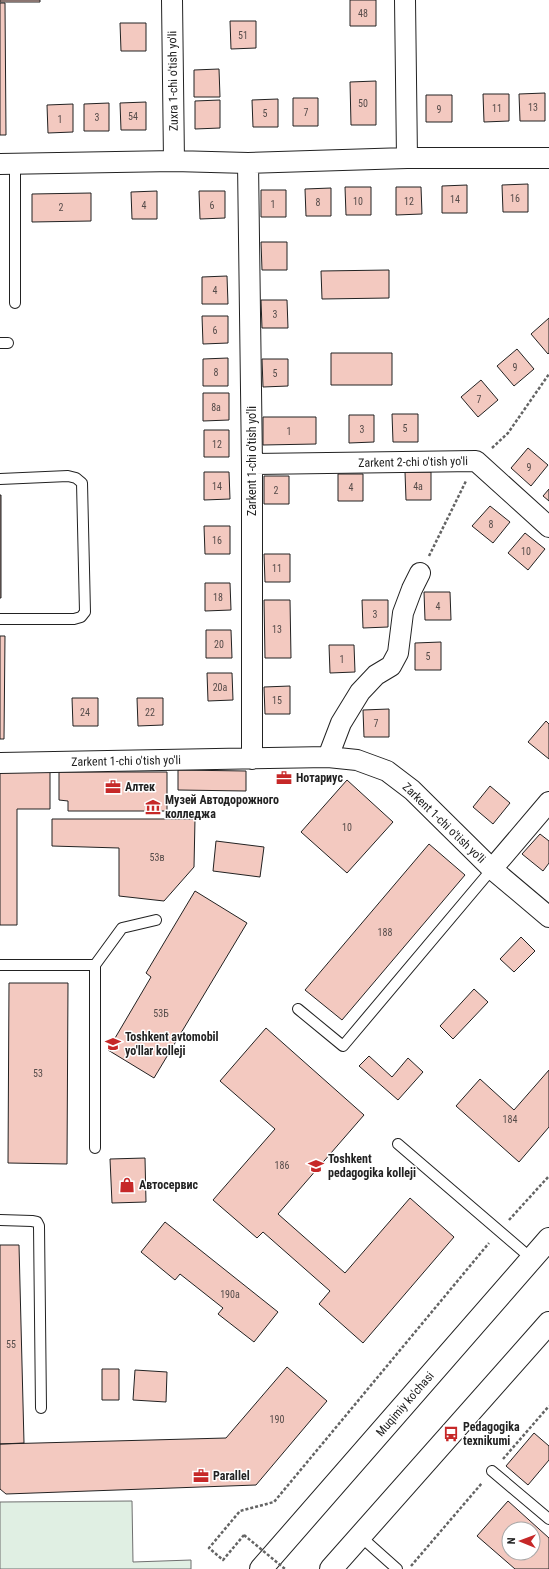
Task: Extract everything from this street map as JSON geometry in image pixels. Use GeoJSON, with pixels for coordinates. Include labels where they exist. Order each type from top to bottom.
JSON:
{"type":"FeatureCollection","features":[{"type":"Feature","properties":{"kind":"main road","name":"Muqimiy ko'chasi"},"geometry":{"type":"LineString","coordinates":[[261,1569],[549,1239]]}},
{"type":"Feature","properties":{"kind":"main road"},"geometry":{"type":"LineString","coordinates":[[331,1569],[549,1322]]}},
{"type":"Feature","properties":{"kind":"street","name":"Zuxra 1-chi o'tish yo'li"},"geometry":{"type":"LineString","coordinates":[[172,0],[174,161]]}},
{"type":"Feature","properties":{"kind":"street"},"geometry":{"type":"LineString","coordinates":[[405,0],[407,158]]}},
{"type":"Feature","properties":{"kind":"street"},"geometry":{"type":"LineString","coordinates":[[8,164],[174,161],[248,163],[407,158],[549,158]]}},
{"type":"Feature","properties":{"kind":"street","name":"Zarkent 1-chi o'tish yo'li"},"geometry":{"type":"LineString","coordinates":[[248,163],[252,464],[252,759]]}},
{"type":"Feature","properties":{"kind":"street","name":"Zarkent 2-chi o'tish yo'li"},"geometry":{"type":"LineString","coordinates":[[252,464],[476,461],[549,527]]}},
{"type":"Feature","properties":{"kind":"street"},"geometry":{"type":"LineString","coordinates":[[328,757],[341,723],[360,692],[376,675],[391,666],[398,653],[403,612],[420,573]]}},
{"type":"Feature","properties":{"kind":"street","name":"Zarkent 1-chi o'tish yo'li"},"geometry":{"type":"LineString","coordinates":[[0,763],[328,757],[357,760],[387,770],[412,790],[492,869],[549,917]]}},
{"type":"Feature","properties":{"kind":"street"},"geometry":{"type":"LineString","coordinates":[[492,869],[549,802]]}},
{"type":"Feature","properties":{"kind":"lane"},"geometry":{"type":"LineString","coordinates":[[8,164],[15,303]]}},
{"type":"Feature","properties":{"kind":"lane"},"geometry":{"type":"LineString","coordinates":[[0,479],[68,476],[76,478],[82,483],[85,612],[81,616],[74,619],[0,619]]}},
{"type":"Feature","properties":{"kind":"lane"},"geometry":{"type":"LineString","coordinates":[[298,1009],[343,1046],[492,869]]}},
{"type":"Feature","properties":{"kind":"lane"},"geometry":{"type":"LineString","coordinates":[[95,1148],[94,965],[122,928],[156,920]]}},
{"type":"Feature","properties":{"kind":"lane"},"geometry":{"type":"LineString","coordinates":[[0,965],[94,965]]}},
{"type":"Feature","properties":{"kind":"lane"},"geometry":{"type":"LineString","coordinates":[[398,1144],[532,1259]]}},
{"type":"Feature","properties":{"kind":"lane"},"geometry":{"type":"LineString","coordinates":[[0,1220],[32,1221],[37,1222],[39,1226],[41,1408]]}},
{"type":"Feature","properties":{"kind":"lane"},"geometry":{"type":"LineString","coordinates":[[492,1471],[549,1519]]}},
{"type":"Feature","properties":{"kind":"lane"},"geometry":{"type":"LineString","coordinates":[[360,1536],[397,1569]]}},
{"type":"Feature","properties":{"kind":"path"},"geometry":{"type":"LineString","coordinates":[[285,1569],[244,1535],[224,1560],[209,1548],[240,1511],[274,1502],[499,1231],[549,1176]]}},
{"type":"Feature","properties":{"kind":"path"},"geometry":{"type":"LineString","coordinates":[[408,1569],[549,1406]]}},
{"type":"Feature","properties":{"kind":"green space"},"geometry":{"type":"Polygon","coordinates":[[[132,1501],[133,1562],[191,1560],[191,1569],[0,1569],[0,1502],[132,1501]]]}},
{"type":"Feature","properties":{"kind":"building"},"geometry":{"type":"Polygon","coordinates":[[[0,0],[40,0],[40,2],[0,2],[0,0]]]}},
{"type":"Feature","properties":{"kind":"building"},"geometry":{"type":"Polygon","coordinates":[[[350,0],[376,0],[376,26],[350,26],[350,0]]]}},
{"type":"Feature","properties":{"kind":"building"},"geometry":{"type":"Polygon","coordinates":[[[0,3],[5,3],[6,135],[0,135],[0,3]]]}},
{"type":"Feature","properties":{"kind":"building"},"geometry":{"type":"Polygon","coordinates":[[[230,21],[256,21],[256,48],[231,49],[230,21]]]}},
{"type":"Feature","properties":{"kind":"building"},"geometry":{"type":"Polygon","coordinates":[[[120,23],[146,23],[146,51],[121,51],[120,23]]]}},
{"type":"Feature","properties":{"kind":"building"},"geometry":{"type":"Polygon","coordinates":[[[219,69],[220,97],[194,97],[194,70],[219,69]]]}},
{"type":"Feature","properties":{"kind":"building"},"geometry":{"type":"Polygon","coordinates":[[[376,81],[376,125],[351,125],[350,82],[376,81]]]}},
{"type":"Feature","properties":{"kind":"building"},"geometry":{"type":"Polygon","coordinates":[[[545,93],[545,121],[520,121],[519,94],[545,93]]]}},
{"type":"Feature","properties":{"kind":"building"},"geometry":{"type":"Polygon","coordinates":[[[483,94],[509,94],[509,121],[484,122],[483,94]]]}},
{"type":"Feature","properties":{"kind":"building"},"geometry":{"type":"Polygon","coordinates":[[[426,95],[452,95],[452,122],[426,122],[426,95]]]}},
{"type":"Feature","properties":{"kind":"building"},"geometry":{"type":"Polygon","coordinates":[[[293,98],[318,98],[318,126],[293,126],[293,98]]]}},
{"type":"Feature","properties":{"kind":"building"},"geometry":{"type":"Polygon","coordinates":[[[278,99],[278,127],[253,127],[252,100],[278,99]]]}},
{"type":"Feature","properties":{"kind":"building"},"geometry":{"type":"Polygon","coordinates":[[[220,100],[220,128],[195,129],[195,101],[220,100]]]}},
{"type":"Feature","properties":{"kind":"building"},"geometry":{"type":"Polygon","coordinates":[[[146,102],[146,130],[121,130],[120,103],[146,102]]]}},
{"type":"Feature","properties":{"kind":"building"},"geometry":{"type":"Polygon","coordinates":[[[109,103],[109,131],[84,131],[84,104],[109,103]]]}},
{"type":"Feature","properties":{"kind":"building"},"geometry":{"type":"Polygon","coordinates":[[[73,104],[73,132],[48,133],[47,105],[73,104]]]}},
{"type":"Feature","properties":{"kind":"building"},"geometry":{"type":"Polygon","coordinates":[[[528,184],[528,212],[503,212],[502,185],[528,184]]]}},
{"type":"Feature","properties":{"kind":"building"},"geometry":{"type":"Polygon","coordinates":[[[467,185],[467,213],[442,213],[442,186],[467,185]]]}},
{"type":"Feature","properties":{"kind":"building"},"geometry":{"type":"Polygon","coordinates":[[[345,187],[371,187],[371,215],[346,215],[345,187]]]}},
{"type":"Feature","properties":{"kind":"building"},"geometry":{"type":"Polygon","coordinates":[[[396,187],[421,187],[422,214],[396,215],[396,187]]]}},
{"type":"Feature","properties":{"kind":"building"},"geometry":{"type":"Polygon","coordinates":[[[331,188],[331,216],[306,216],[305,189],[331,188]]]}},
{"type":"Feature","properties":{"kind":"building"},"geometry":{"type":"Polygon","coordinates":[[[261,190],[286,190],[286,217],[261,217],[261,190]]]}},
{"type":"Feature","properties":{"kind":"building"},"geometry":{"type":"Polygon","coordinates":[[[157,191],[157,219],[132,219],[131,192],[157,191]]]}},
{"type":"Feature","properties":{"kind":"building"},"geometry":{"type":"Polygon","coordinates":[[[199,191],[225,191],[225,218],[200,219],[199,191]]]}},
{"type":"Feature","properties":{"kind":"building"},"geometry":{"type":"Polygon","coordinates":[[[91,193],[91,221],[32,222],[32,194],[91,193]]]}},
{"type":"Feature","properties":{"kind":"building"},"geometry":{"type":"Polygon","coordinates":[[[261,242],[287,242],[287,270],[262,270],[261,242]]]}},
{"type":"Feature","properties":{"kind":"building"},"geometry":{"type":"Polygon","coordinates":[[[389,270],[389,298],[322,299],[321,271],[389,270]]]}},
{"type":"Feature","properties":{"kind":"building"},"geometry":{"type":"Polygon","coordinates":[[[227,276],[228,304],[202,304],[202,277],[227,276]]]}},
{"type":"Feature","properties":{"kind":"building"},"geometry":{"type":"Polygon","coordinates":[[[261,300],[287,300],[288,328],[262,328],[261,300]]]}},
{"type":"Feature","properties":{"kind":"building"},"geometry":{"type":"Polygon","coordinates":[[[202,316],[228,316],[228,343],[203,344],[202,316]]]}},
{"type":"Feature","properties":{"kind":"building"},"geometry":{"type":"Polygon","coordinates":[[[549,318],[549,353],[548,354],[531,334],[549,318]]]}},
{"type":"Feature","properties":{"kind":"building"},"geometry":{"type":"Polygon","coordinates":[[[517,349],[534,369],[514,386],[497,366],[517,349]]]}},
{"type":"Feature","properties":{"kind":"building"},"geometry":{"type":"Polygon","coordinates":[[[331,353],[392,353],[392,385],[331,385],[331,353]]]}},
{"type":"Feature","properties":{"kind":"building"},"geometry":{"type":"Polygon","coordinates":[[[228,358],[228,386],[203,386],[203,359],[228,358]]]}},
{"type":"Feature","properties":{"kind":"building"},"geometry":{"type":"Polygon","coordinates":[[[262,359],[288,359],[288,386],[263,387],[262,359]]]}},
{"type":"Feature","properties":{"kind":"building"},"geometry":{"type":"Polygon","coordinates":[[[481,380],[498,400],[478,417],[461,397],[481,380]]]}},
{"type":"Feature","properties":{"kind":"building"},"geometry":{"type":"Polygon","coordinates":[[[203,393],[229,393],[229,420],[203,421],[203,393]]]}},
{"type":"Feature","properties":{"kind":"building"},"geometry":{"type":"Polygon","coordinates":[[[392,414],[418,414],[418,442],[393,442],[392,414]]]}},
{"type":"Feature","properties":{"kind":"building"},"geometry":{"type":"Polygon","coordinates":[[[349,415],[374,415],[374,442],[349,443],[349,415]]]}},
{"type":"Feature","properties":{"kind":"building"},"geometry":{"type":"Polygon","coordinates":[[[263,417],[316,417],[316,444],[263,445],[263,417]]]}},
{"type":"Feature","properties":{"kind":"building"},"geometry":{"type":"Polygon","coordinates":[[[204,430],[229,430],[229,457],[204,457],[204,430]]]}},
{"type":"Feature","properties":{"kind":"building"},"geometry":{"type":"Polygon","coordinates":[[[528,448],[548,465],[531,486],[511,468],[528,448]]]}},
{"type":"Feature","properties":{"kind":"building"},"geometry":{"type":"Polygon","coordinates":[[[204,472],[229,472],[230,499],[204,500],[204,472]]]}},
{"type":"Feature","properties":{"kind":"building"},"geometry":{"type":"Polygon","coordinates":[[[405,472],[431,472],[431,500],[406,500],[405,472]]]}},
{"type":"Feature","properties":{"kind":"building"},"geometry":{"type":"Polygon","coordinates":[[[338,474],[363,474],[363,501],[338,501],[338,474]]]}},
{"type":"Feature","properties":{"kind":"building"},"geometry":{"type":"Polygon","coordinates":[[[264,476],[289,476],[289,504],[264,504],[264,476]]]}},
{"type":"Feature","properties":{"kind":"building"},"geometry":{"type":"Polygon","coordinates":[[[549,489],[549,501],[543,496],[549,489]]]}},
{"type":"Feature","properties":{"kind":"building"},"geometry":{"type":"Polygon","coordinates":[[[1,495],[1,598],[0,598],[1,495]]]}},
{"type":"Feature","properties":{"kind":"building"},"geometry":{"type":"Polygon","coordinates":[[[490,506],[510,522],[493,543],[472,526],[490,506]]]}},
{"type":"Feature","properties":{"kind":"building"},"geometry":{"type":"Polygon","coordinates":[[[204,526],[230,526],[230,554],[205,554],[204,526]]]}},
{"type":"Feature","properties":{"kind":"building"},"geometry":{"type":"Polygon","coordinates":[[[525,533],[545,549],[528,570],[508,553],[525,533]]]}},
{"type":"Feature","properties":{"kind":"building"},"geometry":{"type":"Polygon","coordinates":[[[264,554],[290,554],[290,582],[265,582],[264,554]]]}},
{"type":"Feature","properties":{"kind":"building"},"geometry":{"type":"Polygon","coordinates":[[[205,583],[230,583],[231,610],[205,611],[205,583]]]}},
{"type":"Feature","properties":{"kind":"building"},"geometry":{"type":"Polygon","coordinates":[[[424,592],[450,592],[451,620],[425,620],[424,592]]]}},
{"type":"Feature","properties":{"kind":"building"},"geometry":{"type":"Polygon","coordinates":[[[264,600],[290,600],[291,658],[265,658],[264,600]]]}},
{"type":"Feature","properties":{"kind":"building"},"geometry":{"type":"Polygon","coordinates":[[[362,600],[388,600],[388,627],[363,628],[362,600]]]}},
{"type":"Feature","properties":{"kind":"building"},"geometry":{"type":"Polygon","coordinates":[[[206,630],[231,630],[232,658],[206,658],[206,630]]]}},
{"type":"Feature","properties":{"kind":"building"},"geometry":{"type":"Polygon","coordinates":[[[0,636],[5,636],[4,739],[0,739],[0,636]]]}},
{"type":"Feature","properties":{"kind":"building"},"geometry":{"type":"Polygon","coordinates":[[[441,642],[441,670],[415,670],[415,643],[441,642]]]}},
{"type":"Feature","properties":{"kind":"building"},"geometry":{"type":"Polygon","coordinates":[[[329,645],[354,645],[355,672],[330,673],[329,645]]]}},
{"type":"Feature","properties":{"kind":"building"},"geometry":{"type":"Polygon","coordinates":[[[207,673],[232,673],[233,700],[208,701],[207,673]]]}},
{"type":"Feature","properties":{"kind":"building"},"geometry":{"type":"Polygon","coordinates":[[[290,686],[290,714],[265,714],[264,687],[290,686]]]}},
{"type":"Feature","properties":{"kind":"building"},"geometry":{"type":"Polygon","coordinates":[[[72,698],[98,698],[98,726],[73,726],[72,698]]]}},
{"type":"Feature","properties":{"kind":"building"},"geometry":{"type":"Polygon","coordinates":[[[137,698],[163,698],[163,725],[138,726],[137,698]]]}},
{"type":"Feature","properties":{"kind":"building"},"geometry":{"type":"Polygon","coordinates":[[[389,709],[389,737],[364,737],[363,710],[389,709]]]}},
{"type":"Feature","properties":{"kind":"building"},"geometry":{"type":"Polygon","coordinates":[[[546,721],[549,724],[549,759],[528,742],[546,721]]]}},
{"type":"Feature","properties":{"kind":"building"},"geometry":{"type":"Polygon","coordinates":[[[0,770],[50,770],[50,809],[17,809],[17,925],[0,925],[0,770]]]}},
{"type":"Feature","properties":{"kind":"building"},"geometry":{"type":"Polygon","coordinates":[[[178,770],[246,771],[246,791],[178,790],[178,770]]]}},
{"type":"Feature","properties":{"kind":"building"},"geometry":{"type":"Polygon","coordinates":[[[59,772],[167,772],[167,811],[68,811],[68,801],[59,800],[59,772]]]}},
{"type":"Feature","properties":{"kind":"building"},"geometry":{"type":"Polygon","coordinates":[[[347,780],[393,822],[347,873],[301,832],[347,780]]]}},
{"type":"Feature","properties":{"kind":"building"},"geometry":{"type":"Polygon","coordinates":[[[490,786],[510,803],[493,824],[473,807],[490,786]]]}},
{"type":"Feature","properties":{"kind":"building"},"geometry":{"type":"Polygon","coordinates":[[[52,819],[195,819],[194,867],[164,901],[119,896],[119,848],[52,846],[52,819]]]}},
{"type":"Feature","properties":{"kind":"building"},"geometry":{"type":"Polygon","coordinates":[[[540,834],[549,841],[549,863],[543,871],[522,854],[540,834]]]}},
{"type":"Feature","properties":{"kind":"building"},"geometry":{"type":"Polygon","coordinates":[[[216,841],[264,847],[260,877],[213,871],[216,841]]]}},
{"type":"Feature","properties":{"kind":"building"},"geometry":{"type":"Polygon","coordinates":[[[429,844],[465,875],[342,1020],[305,990],[429,844]]]}},
{"type":"Feature","properties":{"kind":"building"},"geometry":{"type":"Polygon","coordinates":[[[195,891],[247,923],[154,1078],[108,1050],[151,977],[146,973],[195,891]]]}},
{"type":"Feature","properties":{"kind":"building"},"geometry":{"type":"Polygon","coordinates":[[[521,937],[535,951],[514,972],[500,959],[521,937]]]}},
{"type":"Feature","properties":{"kind":"building"},"geometry":{"type":"Polygon","coordinates":[[[9,983],[68,983],[67,1164],[8,1163],[9,983]]]}},
{"type":"Feature","properties":{"kind":"building"},"geometry":{"type":"Polygon","coordinates":[[[474,989],[488,1002],[453,1039],[440,1026],[474,989]]]}},
{"type":"Feature","properties":{"kind":"building"},"geometry":{"type":"Polygon","coordinates":[[[266,1028],[364,1115],[278,1214],[345,1273],[410,1198],[454,1237],[363,1343],[319,1304],[330,1291],[263,1232],[257,1238],[213,1200],[275,1129],[220,1081],[266,1028]]]}},
{"type":"Feature","properties":{"kind":"building"},"geometry":{"type":"Polygon","coordinates":[[[369,1056],[392,1077],[408,1058],[423,1072],[398,1100],[359,1066],[369,1056]]]}},
{"type":"Feature","properties":{"kind":"building"},"geometry":{"type":"Polygon","coordinates":[[[549,1070],[549,1127],[519,1162],[456,1106],[480,1079],[514,1110],[549,1070]]]}},
{"type":"Feature","properties":{"kind":"building"},"geometry":{"type":"Polygon","coordinates":[[[145,1158],[146,1202],[112,1203],[110,1159],[145,1158]]]}},
{"type":"Feature","properties":{"kind":"building"},"geometry":{"type":"Polygon","coordinates":[[[165,1222],[278,1312],[254,1342],[218,1314],[223,1308],[180,1274],[175,1280],[141,1252],[165,1222]]]}},
{"type":"Feature","properties":{"kind":"building"},"geometry":{"type":"Polygon","coordinates":[[[0,1245],[19,1245],[24,1443],[0,1444],[0,1245]]]}},
{"type":"Feature","properties":{"kind":"building"},"geometry":{"type":"Polygon","coordinates":[[[287,1367],[327,1401],[256,1485],[6,1494],[0,1489],[0,1444],[226,1438],[287,1367]]]}},
{"type":"Feature","properties":{"kind":"building"},"geometry":{"type":"Polygon","coordinates":[[[102,1369],[119,1369],[119,1400],[102,1400],[102,1369]]]}},
{"type":"Feature","properties":{"kind":"building"},"geometry":{"type":"Polygon","coordinates":[[[135,1370],[167,1372],[166,1402],[133,1400],[135,1370]]]}},
{"type":"Feature","properties":{"kind":"building"},"geometry":{"type":"Polygon","coordinates":[[[534,1433],[549,1446],[549,1460],[528,1485],[506,1466],[534,1433]]]}},
{"type":"Feature","properties":{"kind":"building"},"geometry":{"type":"Polygon","coordinates":[[[508,1501],[530,1521],[501,1521],[501,1557],[477,1536],[508,1501]]]}},
{"type":"Feature","properties":{"kind":"building"},"geometry":{"type":"Polygon","coordinates":[[[541,1531],[549,1538],[549,1569],[515,1569],[506,1561],[541,1561],[541,1531]]]}},
{"type":"Feature","properties":{"kind":"place","name":"Нотариус"},"geometry":{"type":"Point","coordinates":[284,778]}},
{"type":"Feature","properties":{"kind":"place","name":"Алтек"},"geometry":{"type":"Point","coordinates":[113,787]}},
{"type":"Feature","properties":{"kind":"place","name":"Музей Автодорожного колледжа"},"geometry":{"type":"Point","coordinates":[153,807]}},
{"type":"Feature","properties":{"kind":"place","name":"Toshkent avtomobil yo'llar kolleji"},"geometry":{"type":"Point","coordinates":[113,1044]}},
{"type":"Feature","properties":{"kind":"place","name":"Toshkent pedagogika kolleji"},"geometry":{"type":"Point","coordinates":[316,1166]}},
{"type":"Feature","properties":{"kind":"place","name":"Автосервис"},"geometry":{"type":"Point","coordinates":[127,1185]}},
{"type":"Feature","properties":{"kind":"place","name":"Pedagogika texnikumi"},"geometry":{"type":"Point","coordinates":[451,1434]}},
{"type":"Feature","properties":{"kind":"place","name":"Parallel"},"geometry":{"type":"Point","coordinates":[201,1476]}}]}
